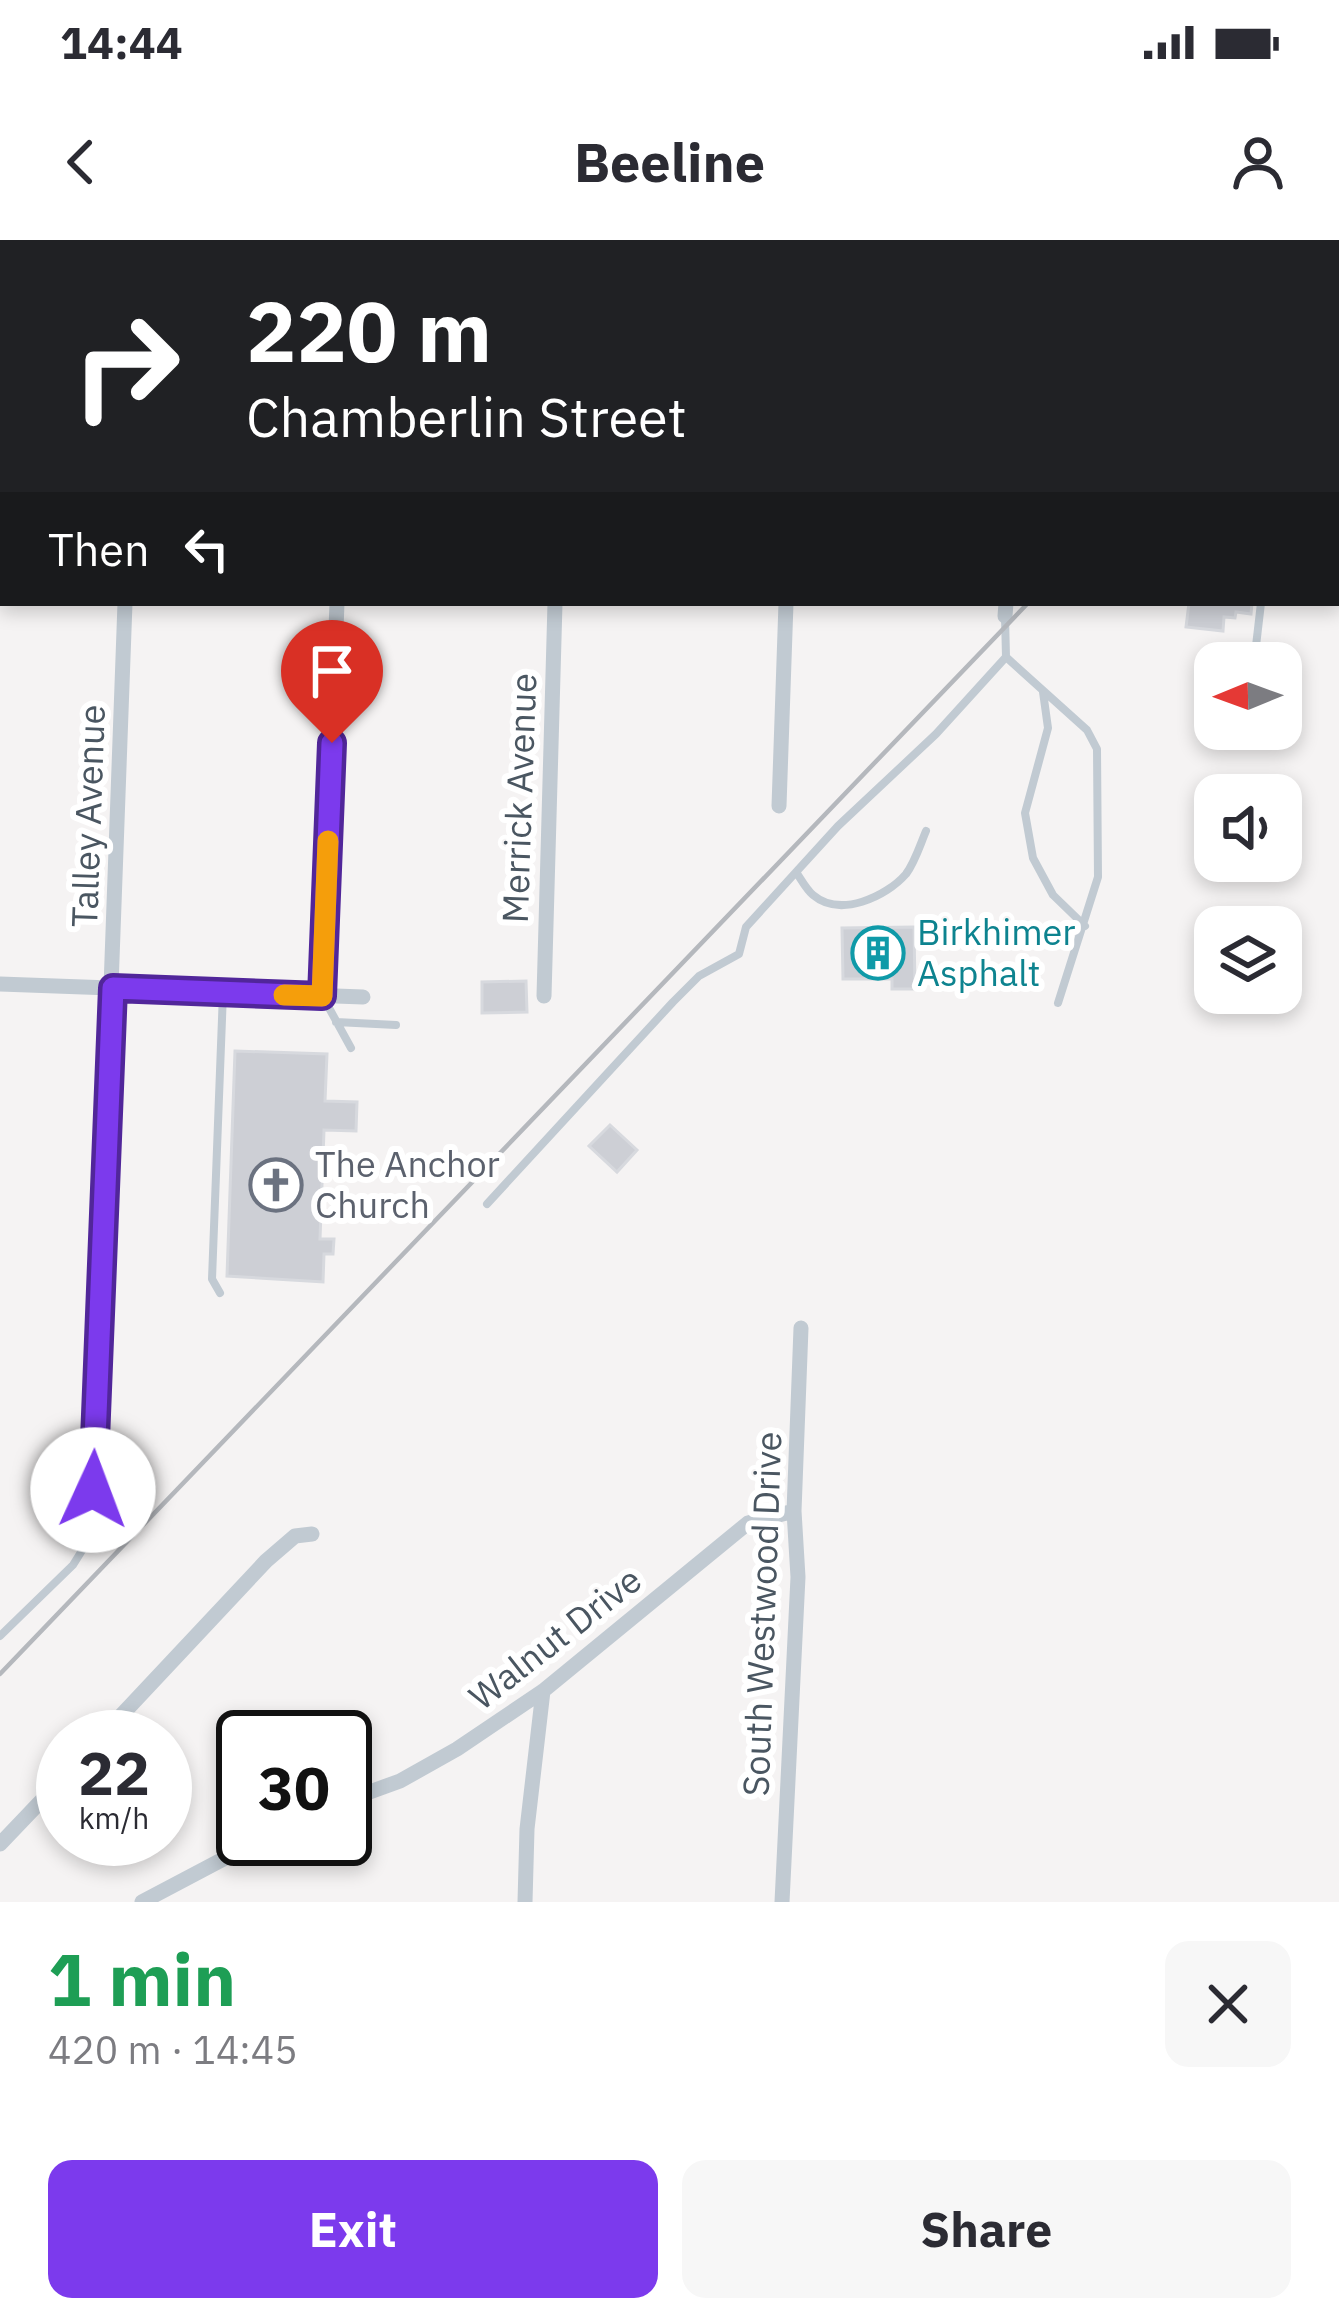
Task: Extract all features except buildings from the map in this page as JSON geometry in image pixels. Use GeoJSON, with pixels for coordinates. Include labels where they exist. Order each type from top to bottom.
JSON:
{"type":"FeatureCollection","features":[{"type":"Feature","properties":{"kind":"street","name":"Talley Avenue"},"geometry":{"type":"LineString","coordinates":[[91,1535],[125,606]]}},
{"type":"Feature","properties":{"kind":"street"},"geometry":{"type":"LineString","coordinates":[[322,996],[337,606]]}},
{"type":"Feature","properties":{"kind":"street","name":"Merrick Avenue"},"geometry":{"type":"LineString","coordinates":[[544,995],[554,606]]}},
{"type":"Feature","properties":{"kind":"street"},"geometry":{"type":"LineString","coordinates":[[779,806],[786,606]]}},
{"type":"Feature","properties":{"kind":"street"},"geometry":{"type":"LineString","coordinates":[[0,984],[363,997]]}},
{"type":"Feature","properties":{"kind":"street","name":"South Westwood Drive"},"geometry":{"type":"LineString","coordinates":[[782,1902],[798,1577],[794,1510],[801,1328]]}},
{"type":"Feature","properties":{"kind":"street","name":"Walnut Drive"},"geometry":{"type":"LineString","coordinates":[[372,1791],[457,1749],[543,1691],[748,1523],[794,1510]]}},
{"type":"Feature","properties":{"kind":"street"},"geometry":{"type":"LineString","coordinates":[[126,1710],[266,1561],[295,1536],[312,1534]]}},
{"type":"Feature","properties":{"kind":"street"},"geometry":{"type":"LineString","coordinates":[[525,1902],[527,1829],[543,1691]]}},
{"type":"Feature","properties":{"kind":"street"},"geometry":{"type":"LineString","coordinates":[[0,1844],[36,1806]]}},
{"type":"Feature","properties":{"kind":"street"},"geometry":{"type":"LineString","coordinates":[[142,1902],[216,1863]]}},
{"type":"Feature","properties":{"kind":"lane"},"geometry":{"type":"LineString","coordinates":[[1256,642],[1261,606]]}},
{"type":"Feature","properties":{"kind":"lane"},"geometry":{"type":"LineString","coordinates":[[487,1204],[699,976],[740,954],[746,927],[838,826],[937,734],[1006,657],[1006,609]]}},
{"type":"Feature","properties":{"kind":"lane"},"geometry":{"type":"LineString","coordinates":[[1006,657],[1088,730],[1097,749],[1098,877],[1058,1003]]}},
{"type":"Feature","properties":{"kind":"lane"},"geometry":{"type":"LineString","coordinates":[[1043,688],[1048,728],[1025,813],[1033,858],[1054,895],[1084,926]]}},
{"type":"Feature","properties":{"kind":"lane"},"geometry":{"type":"LineString","coordinates":[[796,872],[811,894],[828,904],[860,902],[887,892],[909,870],[926,831]]}},
{"type":"Feature","properties":{"kind":"lane"},"geometry":{"type":"LineString","coordinates":[[220,1293],[212,1279],[224,993]]}},
{"type":"Feature","properties":{"kind":"lane"},"geometry":{"type":"LineString","coordinates":[[322,996],[351,1048]]}},
{"type":"Feature","properties":{"kind":"lane"},"geometry":{"type":"LineString","coordinates":[[336,1022],[396,1025]]}},
{"type":"Feature","properties":{"kind":"lane"},"geometry":{"type":"LineString","coordinates":[[0,1636],[73,1565],[91,1535]]}},
{"type":"Feature","properties":{"kind":"railway"},"geometry":{"type":"LineString","coordinates":[[0,1674],[1025,606]]}},
{"type":"Feature","properties":{"kind":"slow traffic"},"geometry":{"type":"LineString","coordinates":[[284,995],[322,996],[328,841]]}},
{"type":"Feature","properties":{"kind":"place","name":"Birkhimer Asphalt"},"geometry":{"type":"Point","coordinates":[878,953]}},
{"type":"Feature","properties":{"kind":"place","name":"The Anchor Church"},"geometry":{"type":"Point","coordinates":[276,1185]}},
{"type":"Feature","properties":{"kind":"route"},"geometry":{"type":"LineString","coordinates":[[93,1490],[113,988],[322,996],[332,743]]}}]}
